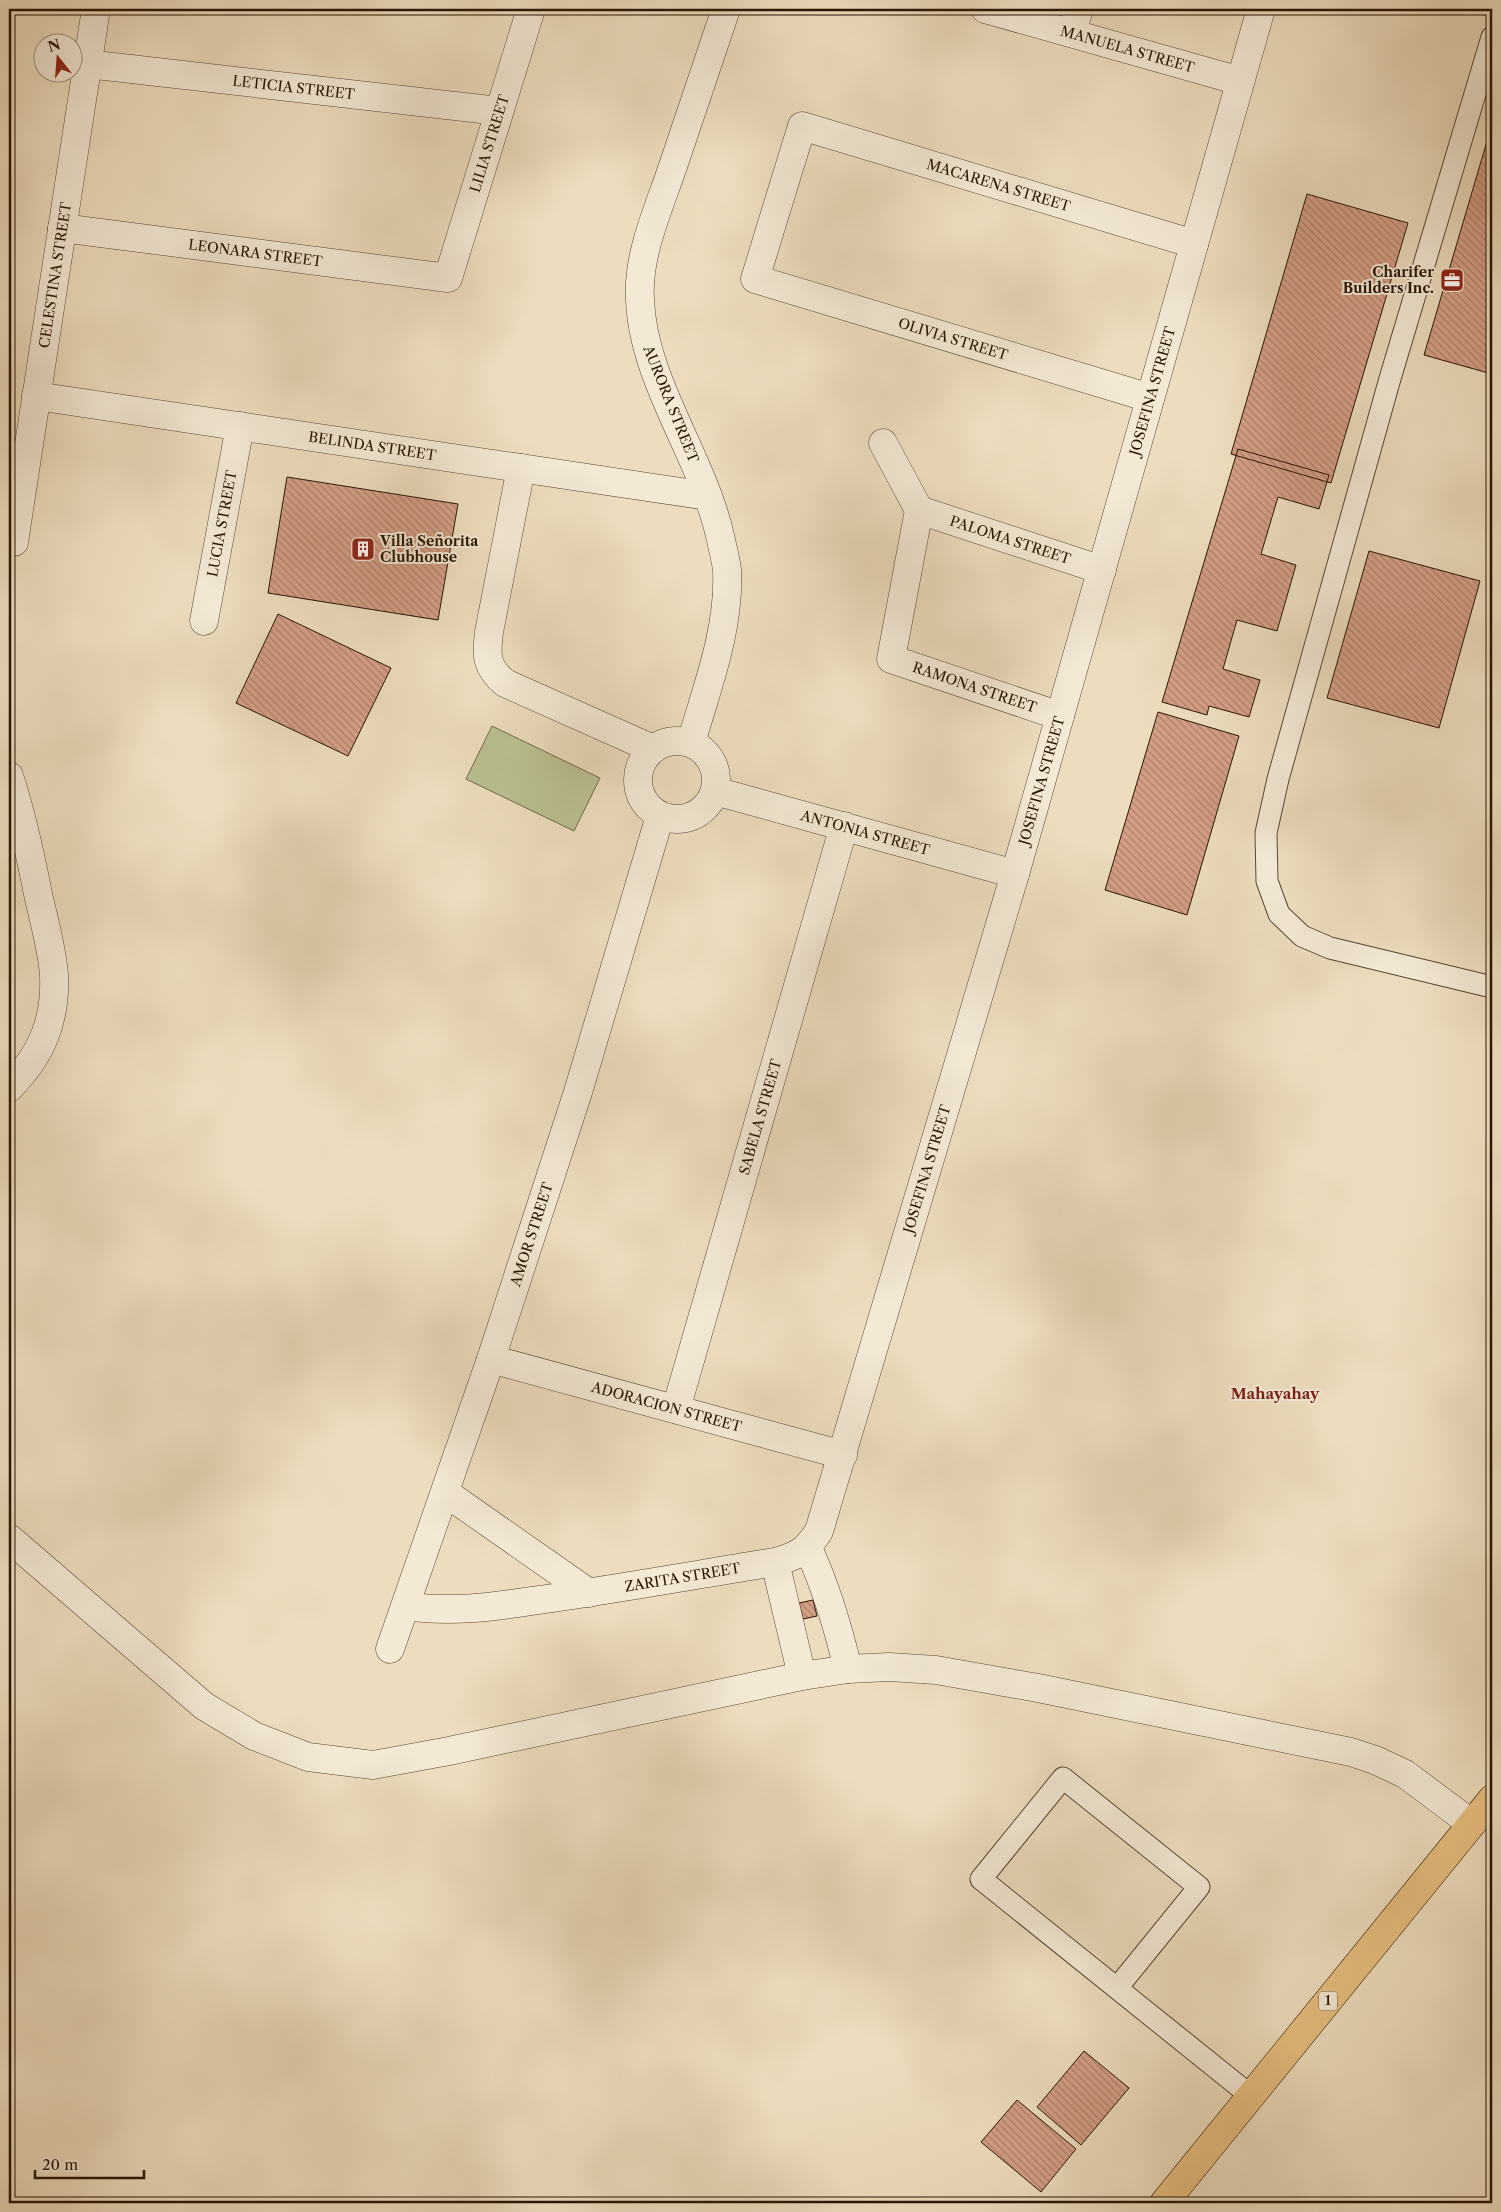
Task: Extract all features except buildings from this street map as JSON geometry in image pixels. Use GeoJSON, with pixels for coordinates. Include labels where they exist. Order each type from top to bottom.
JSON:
{"type":"FeatureCollection","features":[{"type":"Feature","properties":{"kind":"highway","name":"1"},"geometry":{"type":"LineString","coordinates":[[1164,2203],[1492,1799]]}},
{"type":"Feature","properties":{"kind":"street","name":"CELESTINA STREET"},"geometry":{"type":"LineString","coordinates":[[14,542],[96,9]]}},
{"type":"Feature","properties":{"kind":"street","name":"LILIA STREET"},"geometry":{"type":"LineString","coordinates":[[448,278],[531,9]]}},
{"type":"Feature","properties":{"kind":"street","name":"AURORA STREET"},"geometry":{"type":"LineString","coordinates":[[691,743],[723,631],[728,600],[726,568],[718,528],[708,496],[645,340],[639,299],[643,265],[652,226],[726,9]]}},
{"type":"Feature","properties":{"kind":"street","name":"MANUELA STREET"},"geometry":{"type":"LineString","coordinates":[[985,9],[1075,21],[1240,81]]}},
{"type":"Feature","properties":{"kind":"street","name":"JOSEFINA STREET"},"geometry":{"type":"LineString","coordinates":[[808,1548],[819,1531],[843,1455],[1016,874],[1261,9]]}},
{"type":"Feature","properties":{"kind":"street","name":"LETICIA STREET"},"geometry":{"type":"LineString","coordinates":[[87,64],[499,111]]}},
{"type":"Feature","properties":{"kind":"street","name":"MACARENA STREET"},"geometry":{"type":"LineString","coordinates":[[755,280],[802,126],[1194,244]]}},
{"type":"Feature","properties":{"kind":"street","name":"LEONARA STREET"},"geometry":{"type":"LineString","coordinates":[[62,228],[448,278]]}},
{"type":"Feature","properties":{"kind":"street","name":"OLIVIA STREET"},"geometry":{"type":"LineString","coordinates":[[755,280],[1150,398]]}},
{"type":"Feature","properties":{"kind":"street","name":"BELINDA STREET"},"geometry":{"type":"LineString","coordinates":[[36,396],[708,496]]}},
{"type":"Feature","properties":{"kind":"street","name":"LUCIA STREET"},"geometry":{"type":"LineString","coordinates":[[204,621],[240,426]]}},
{"type":"Feature","properties":{"kind":"street"},"geometry":{"type":"LineString","coordinates":[[883,443],[919,510]]}},
{"type":"Feature","properties":{"kind":"street"},"geometry":{"type":"LineString","coordinates":[[521,468],[489,632],[487,652],[490,665],[496,675],[505,683],[653,749]]}},
{"type":"Feature","properties":{"kind":"street","name":"PALOMA STREET"},"geometry":{"type":"LineString","coordinates":[[919,510],[1102,570]]}},
{"type":"Feature","properties":{"kind":"street","name":"RAMONA STREET"},"geometry":{"type":"LineString","coordinates":[[919,510],[891,659],[1060,716]]}},
{"type":"Feature","properties":{"kind":"street"},"geometry":{"type":"LineString","coordinates":[[671,741],[691,743],[701,748],[715,767],[716,791],[703,810],[693,816],[682,819],[660,816],[649,808],[642,797],[638,785],[639,772],[644,759],[653,749],[671,741]]}},
{"type":"Feature","properties":{"kind":"street"},"geometry":{"type":"LineString","coordinates":[[9,776],[22,815],[54,975],[52,1013],[42,1045],[25,1072],[9,1088]]}},
{"type":"Feature","properties":{"kind":"street","name":"ANTONIA STREET"},"geometry":{"type":"LineString","coordinates":[[716,791],[1016,874]]}},
{"type":"Feature","properties":{"kind":"street","name":"AMOR STREET"},"geometry":{"type":"LineString","coordinates":[[390,1649],[446,1493],[578,1092],[660,816]]}},
{"type":"Feature","properties":{"kind":"street","name":"SABELA STREET"},"geometry":{"type":"LineString","coordinates":[[676,1409],[844,826]]}},
{"type":"Feature","properties":{"kind":"street","name":"ADORACION STREET"},"geometry":{"type":"LineString","coordinates":[[491,1359],[843,1455]]}},
{"type":"Feature","properties":{"kind":"street"},"geometry":{"type":"LineString","coordinates":[[446,1493],[589,1592]]}},
{"type":"Feature","properties":{"kind":"street"},"geometry":{"type":"LineString","coordinates":[[9,1538],[204,1706],[254,1736],[308,1757],[373,1765],[449,1751],[802,1676],[848,1669],[890,1667],[936,1670],[1038,1688],[1351,1752],[1375,1760],[1405,1774],[1472,1824]]}},
{"type":"Feature","properties":{"kind":"street"},"geometry":{"type":"LineString","coordinates":[[808,1548],[820,1573],[835,1615],[848,1669]]}},
{"type":"Feature","properties":{"kind":"street","name":"ZARITA STREET"},"geometry":{"type":"LineString","coordinates":[[406,1606],[448,1610],[471,1609],[589,1592],[775,1562],[808,1548]]}},
{"type":"Feature","properties":{"kind":"street"},"geometry":{"type":"LineString","coordinates":[[775,1562],[802,1676]]}},
{"type":"Feature","properties":{"kind":"lane"},"geometry":{"type":"LineString","coordinates":[[1492,37],[1389,382],[1278,779],[1266,833],[1267,881],[1279,914],[1302,936],[1330,948],[1492,987]]}},
{"type":"Feature","properties":{"kind":"lane"},"geometry":{"type":"LineString","coordinates":[[1117,1988],[1199,1887],[1063,1778],[981,1879],[1251,2096]]}},
{"type":"Feature","properties":{"kind":"green space"},"geometry":{"type":"Polygon","coordinates":[[[492,726],[600,778],[574,831],[466,779],[492,726]]]}},
{"type":"Feature","properties":{"kind":"place","name":"Charifer Builders Inc."},"geometry":{"type":"Point","coordinates":[1452,280]}},
{"type":"Feature","properties":{"kind":"place","name":"Villa Señorita Clubhouse"},"geometry":{"type":"Point","coordinates":[363,549]}},
{"type":"Feature","properties":{"kind":"district","name":"Mahayahay"},"geometry":{"type":"Point","coordinates":[1275,1394]}}]}
